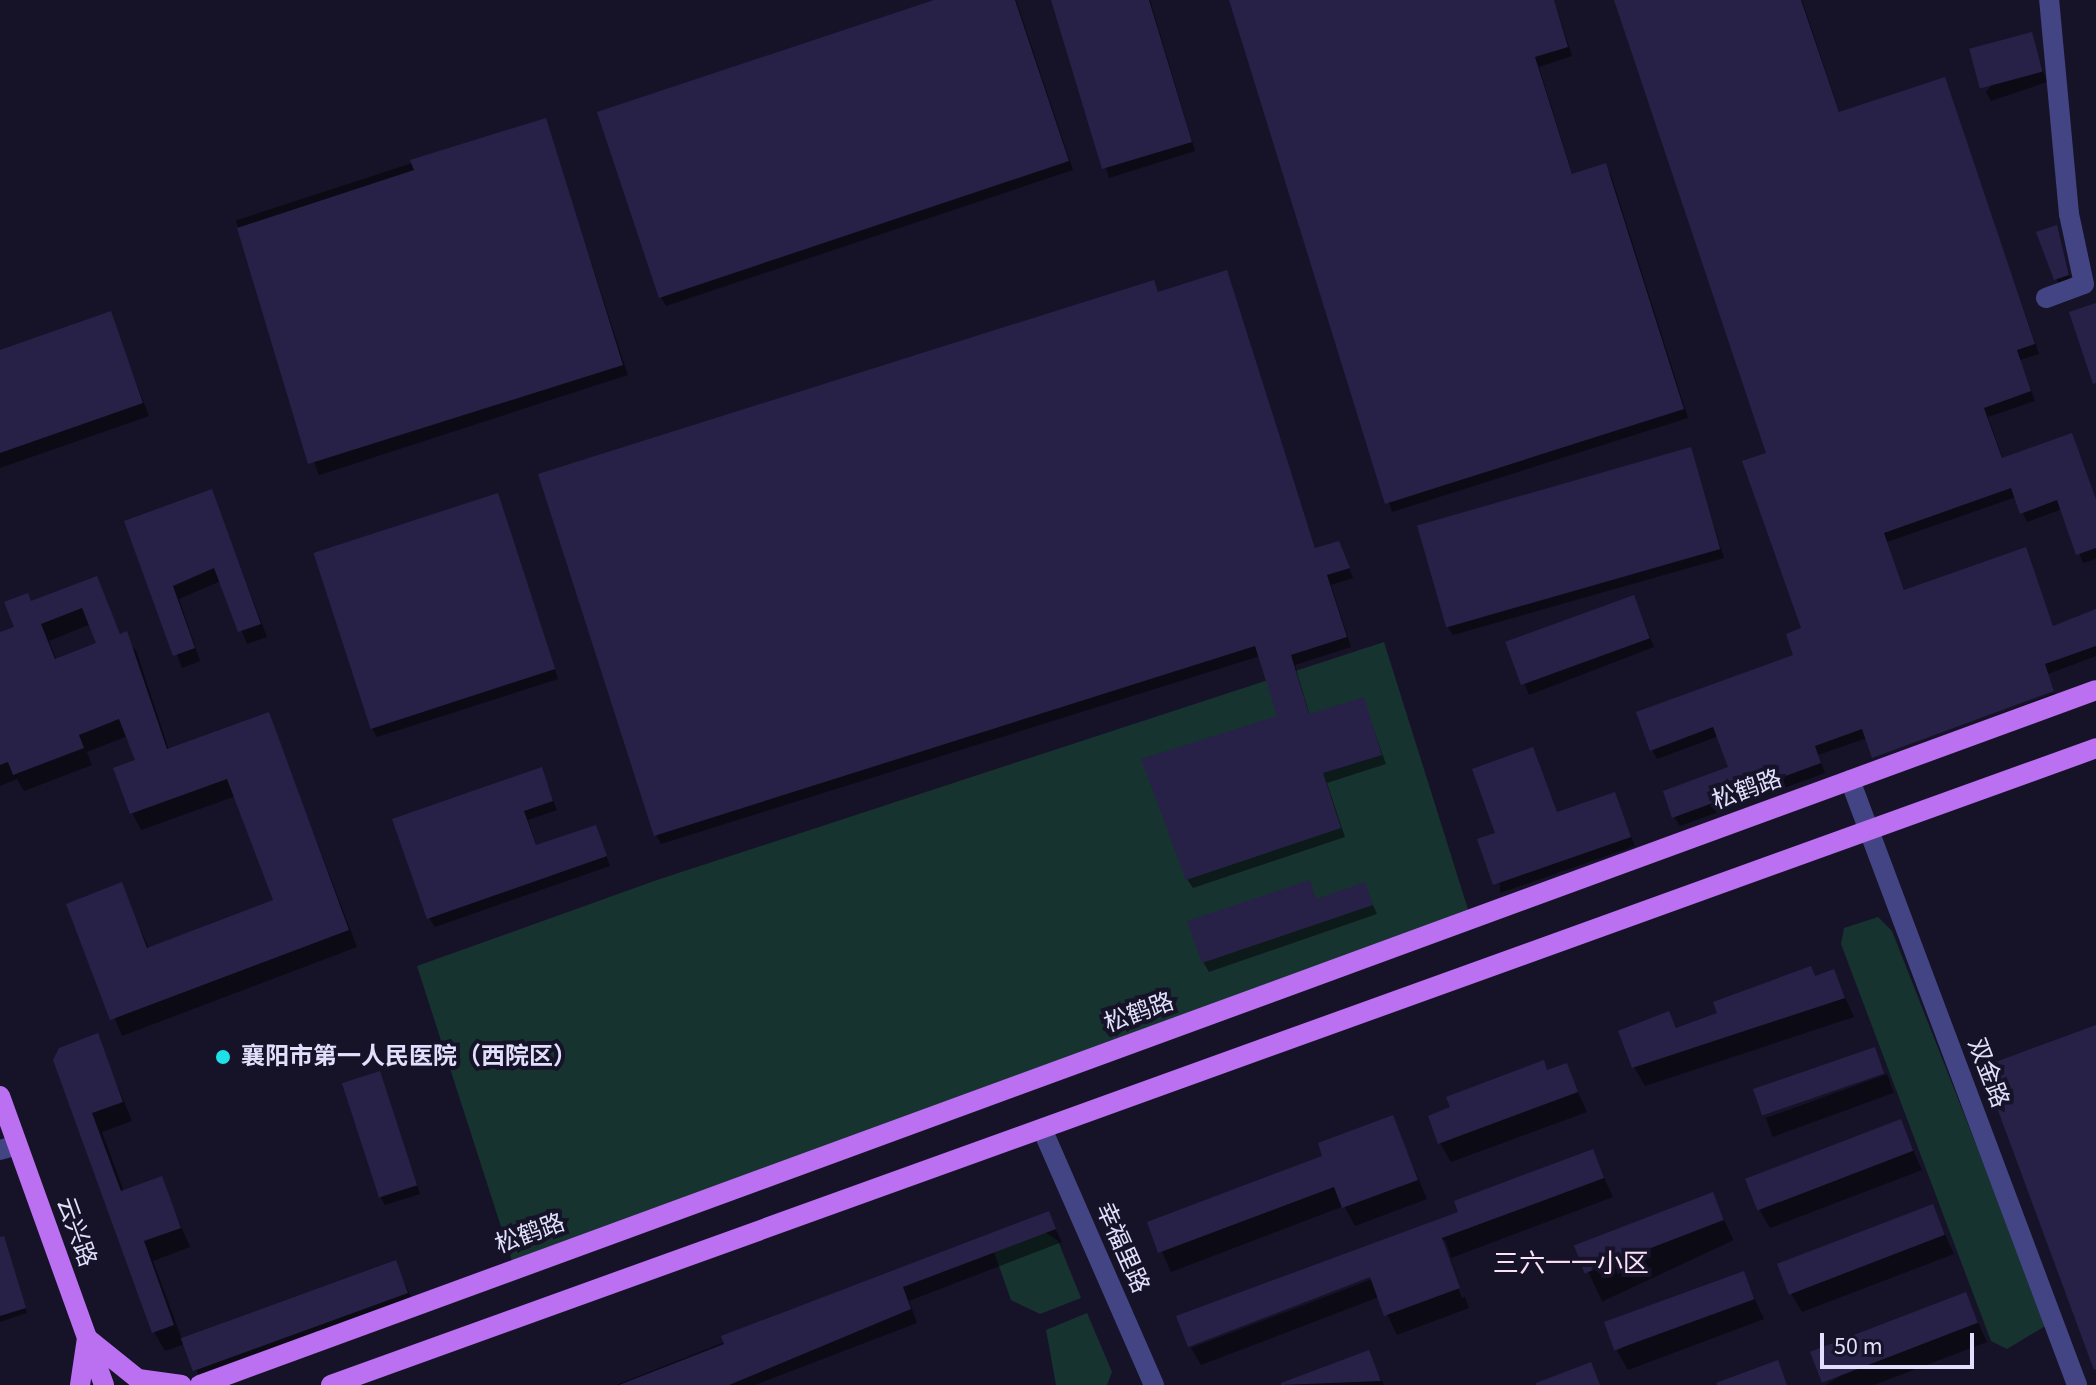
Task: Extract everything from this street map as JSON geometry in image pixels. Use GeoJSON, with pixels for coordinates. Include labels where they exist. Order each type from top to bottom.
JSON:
{"type":"FeatureCollection","features":[{"type":"Feature","properties":{"kind":"main road","name":"松鹤路"},"geometry":{"type":"LineString","coordinates":[[200,1385],[2096,690]]}},
{"type":"Feature","properties":{"kind":"main road"},"geometry":{"type":"LineString","coordinates":[[331,1385],[1043,1131],[2096,748]]}},
{"type":"Feature","properties":{"kind":"main road","name":"云兴路"},"geometry":{"type":"LineString","coordinates":[[0,1096],[9,1148],[104,1385]]}},
{"type":"Feature","properties":{"kind":"main road"},"geometry":{"type":"LineString","coordinates":[[80,1385],[87,1338]]}},
{"type":"Feature","properties":{"kind":"main road"},"geometry":{"type":"LineString","coordinates":[[87,1338],[138,1379],[182,1385]]}},
{"type":"Feature","properties":{"kind":"street"},"geometry":{"type":"LineString","coordinates":[[2046,298],[2084,284],[2069,214],[2049,0]]}},
{"type":"Feature","properties":{"kind":"street","name":"双金路"},"geometry":{"type":"LineString","coordinates":[[1850,780],[2077,1385]]}},
{"type":"Feature","properties":{"kind":"street","name":"幸福里路"},"geometry":{"type":"LineString","coordinates":[[1043,1131],[1154,1385]]}},
{"type":"Feature","properties":{"kind":"green space"},"geometry":{"type":"Polygon","coordinates":[[[1384,642],[1471,919],[514,1267],[417,966],[657,880],[1384,642]]]}},
{"type":"Feature","properties":{"kind":"green space"},"geometry":{"type":"Polygon","coordinates":[[[1878,917],[1892,931],[2047,1325],[2007,1349],[1991,1341],[1841,944],[1844,928],[1878,917]]]}},
{"type":"Feature","properties":{"kind":"green space"},"geometry":{"type":"Polygon","coordinates":[[[1045,1232],[1058,1241],[1081,1298],[1040,1314],[1011,1300],[994,1252],[1045,1232]]]}},
{"type":"Feature","properties":{"kind":"green space"},"geometry":{"type":"Polygon","coordinates":[[[1087,1313],[1112,1372],[1107,1385],[1056,1385],[1046,1330],[1087,1313]]]}},
{"type":"Feature","properties":{"kind":"building"},"geometry":{"type":"Polygon","coordinates":[[[934,0],[1015,0],[1069,161],[659,298],[597,112],[934,0]]]}},
{"type":"Feature","properties":{"kind":"building"},"geometry":{"type":"Polygon","coordinates":[[[1051,0],[1149,0],[1192,142],[1102,169],[1051,0]]]}},
{"type":"Feature","properties":{"kind":"building"},"geometry":{"type":"Polygon","coordinates":[[[1229,0],[1554,0],[1568,47],[1535,57],[1572,174],[1606,163],[1684,409],[1385,504],[1229,0]]]}},
{"type":"Feature","properties":{"kind":"building"},"geometry":{"type":"Polygon","coordinates":[[[1614,0],[1801,0],[1839,112],[1945,77],[2035,344],[2017,350],[2031,391],[1984,408],[2002,458],[2072,433],[2096,499],[2096,548],[2076,555],[2057,500],[2020,514],[2011,488],[1884,533],[1904,590],[2026,547],[2053,626],[2096,609],[2096,646],[2045,664],[2054,691],[1872,758],[1862,729],[1815,746],[1821,763],[1672,818],[1663,791],[1728,767],[1713,727],[1650,751],[1636,712],[1793,655],[1786,634],[1801,628],[1742,461],[1766,453],[1614,0]]]}},
{"type":"Feature","properties":{"kind":"building"},"geometry":{"type":"Polygon","coordinates":[[[2032,32],[2043,72],[1980,88],[1969,49],[2032,32]]]}},
{"type":"Feature","properties":{"kind":"building"},"geometry":{"type":"Polygon","coordinates":[[[546,118],[623,365],[308,464],[237,228],[414,170],[410,160],[546,118]]]}},
{"type":"Feature","properties":{"kind":"building"},"geometry":{"type":"Polygon","coordinates":[[[2057,225],[2069,275],[2054,280],[2036,232],[2057,225]]]}},
{"type":"Feature","properties":{"kind":"building"},"geometry":{"type":"Polygon","coordinates":[[[1227,270],[1315,548],[1339,541],[1350,568],[1327,575],[1347,637],[1291,655],[1309,714],[1364,697],[1382,755],[1323,773],[1341,828],[1186,880],[1141,759],[1277,716],[1255,646],[654,836],[538,474],[1154,280],[1158,292],[1227,270]]]}},
{"type":"Feature","properties":{"kind":"building"},"geometry":{"type":"Polygon","coordinates":[[[2096,303],[2096,383],[2093,384],[2069,312],[2096,303]]]}},
{"type":"Feature","properties":{"kind":"building"},"geometry":{"type":"Polygon","coordinates":[[[111,311],[143,403],[0,453],[0,350],[111,311]]]}},
{"type":"Feature","properties":{"kind":"building"},"geometry":{"type":"Polygon","coordinates":[[[1691,447],[1720,549],[1446,627],[1417,526],[1691,447]]]}},
{"type":"Feature","properties":{"kind":"building"},"geometry":{"type":"Polygon","coordinates":[[[212,489],[261,624],[238,632],[214,568],[173,586],[195,648],[173,656],[124,521],[212,489]]]}},
{"type":"Feature","properties":{"kind":"building"},"geometry":{"type":"Polygon","coordinates":[[[498,493],[555,669],[371,729],[313,553],[498,493]]]}},
{"type":"Feature","properties":{"kind":"building"},"geometry":{"type":"Polygon","coordinates":[[[97,576],[120,634],[127,631],[167,749],[269,712],[349,930],[110,1020],[66,904],[122,882],[147,948],[273,900],[227,779],[130,814],[113,768],[135,760],[119,719],[79,735],[84,748],[13,775],[8,762],[0,765],[0,632],[14,627],[4,602],[28,593],[31,601],[97,576]],[[82,608],[41,624],[55,659],[96,643],[82,608]]]}},
{"type":"Feature","properties":{"kind":"building"},"geometry":{"type":"Polygon","coordinates":[[[1634,595],[1650,638],[1521,685],[1505,642],[1634,595]]]}},
{"type":"Feature","properties":{"kind":"building"},"geometry":{"type":"Polygon","coordinates":[[[1533,747],[1557,812],[1615,792],[1631,837],[1493,885],[1477,839],[1495,833],[1472,769],[1533,747]]]}},
{"type":"Feature","properties":{"kind":"building"},"geometry":{"type":"Polygon","coordinates":[[[542,767],[553,801],[524,811],[536,845],[596,825],[607,856],[427,919],[392,819],[542,767]]]}},
{"type":"Feature","properties":{"kind":"building"},"geometry":{"type":"Polygon","coordinates":[[[1310,880],[1316,899],[1365,882],[1373,905],[1202,963],[1187,921],[1310,880]]]}},
{"type":"Feature","properties":{"kind":"building"},"geometry":{"type":"Polygon","coordinates":[[[1811,966],[1815,976],[1834,969],[1845,998],[1632,1068],[1618,1031],[1669,1011],[1676,1028],[1717,1013],[1713,1002],[1811,966]]]}},
{"type":"Feature","properties":{"kind":"building"},"geometry":{"type":"Polygon","coordinates":[[[2096,1025],[2096,1369],[2094,1370],[1982,1067],[2096,1025]]]}},
{"type":"Feature","properties":{"kind":"building"},"geometry":{"type":"Polygon","coordinates":[[[98,1033],[123,1102],[92,1113],[121,1191],[162,1176],[181,1228],[144,1241],[174,1325],[152,1333],[53,1060],[59,1048],[98,1033]]]}},
{"type":"Feature","properties":{"kind":"building"},"geometry":{"type":"Polygon","coordinates":[[[1875,1047],[1884,1073],[1762,1115],[1753,1089],[1875,1047]]]}},
{"type":"Feature","properties":{"kind":"building"},"geometry":{"type":"Polygon","coordinates":[[[1544,1060],[1547,1070],[1567,1063],[1578,1092],[1438,1144],[1428,1116],[1450,1107],[1446,1097],[1544,1060]]]}},
{"type":"Feature","properties":{"kind":"building"},"geometry":{"type":"Polygon","coordinates":[[[380,1071],[417,1185],[379,1197],[342,1083],[380,1071]]]}},
{"type":"Feature","properties":{"kind":"building"},"geometry":{"type":"Polygon","coordinates":[[[1393,1115],[1418,1180],[1342,1208],[1334,1187],[1158,1253],[1147,1222],[1322,1156],[1318,1143],[1393,1115]]]}},
{"type":"Feature","properties":{"kind":"building"},"geometry":{"type":"Polygon","coordinates":[[[1901,1119],[1913,1151],[1757,1211],[1745,1179],[1901,1119]]]}},
{"type":"Feature","properties":{"kind":"building"},"geometry":{"type":"Polygon","coordinates":[[[1593,1149],[1604,1178],[1442,1238],[1460,1288],[1384,1316],[1370,1277],[1188,1347],[1176,1316],[1458,1212],[1454,1201],[1593,1149]]]}},
{"type":"Feature","properties":{"kind":"building"},"geometry":{"type":"Polygon","coordinates":[[[1713,1192],[1724,1220],[1585,1273],[1574,1245],[1713,1192]]]}},
{"type":"Feature","properties":{"kind":"building"},"geometry":{"type":"Polygon","coordinates":[[[1933,1204],[1945,1235],[1789,1295],[1777,1264],[1933,1204]]]}},
{"type":"Feature","properties":{"kind":"building"},"geometry":{"type":"Polygon","coordinates":[[[1049,1211],[1056,1229],[903,1287],[911,1309],[729,1385],[619,1385],[724,1344],[721,1336],[1049,1211]]]}},
{"type":"Feature","properties":{"kind":"building"},"geometry":{"type":"Polygon","coordinates":[[[4,1236],[26,1308],[0,1316],[0,1237],[4,1236]]]}},
{"type":"Feature","properties":{"kind":"building"},"geometry":{"type":"Polygon","coordinates":[[[396,1260],[408,1293],[193,1371],[181,1338],[396,1260]]]}},
{"type":"Feature","properties":{"kind":"building"},"geometry":{"type":"Polygon","coordinates":[[[1744,1271],[1754,1299],[1614,1350],[1604,1322],[1744,1271]]]}},
{"type":"Feature","properties":{"kind":"building"},"geometry":{"type":"Polygon","coordinates":[[[1966,1292],[1978,1323],[1822,1383],[1810,1352],[1966,1292]]]}},
{"type":"Feature","properties":{"kind":"building"},"geometry":{"type":"Polygon","coordinates":[[[1369,1350],[1381,1381],[1281,1385],[1281,1383],[1369,1350]]]}},
{"type":"Feature","properties":{"kind":"building"},"geometry":{"type":"Polygon","coordinates":[[[1778,1360],[1787,1385],[1716,1383],[1778,1360]]]}},
{"type":"Feature","properties":{"kind":"building"},"geometry":{"type":"Polygon","coordinates":[[[1591,1362],[1600,1385],[1536,1385],[1536,1383],[1591,1362]]]}},
{"type":"Feature","properties":{"kind":"place","name":"襄阳市第一人民医院（西院区）"},"geometry":{"type":"Point","coordinates":[223,1057]}},
{"type":"Feature","properties":{"kind":"district","name":"三六一一小区"},"geometry":{"type":"Point","coordinates":[1571,1264]}}]}
